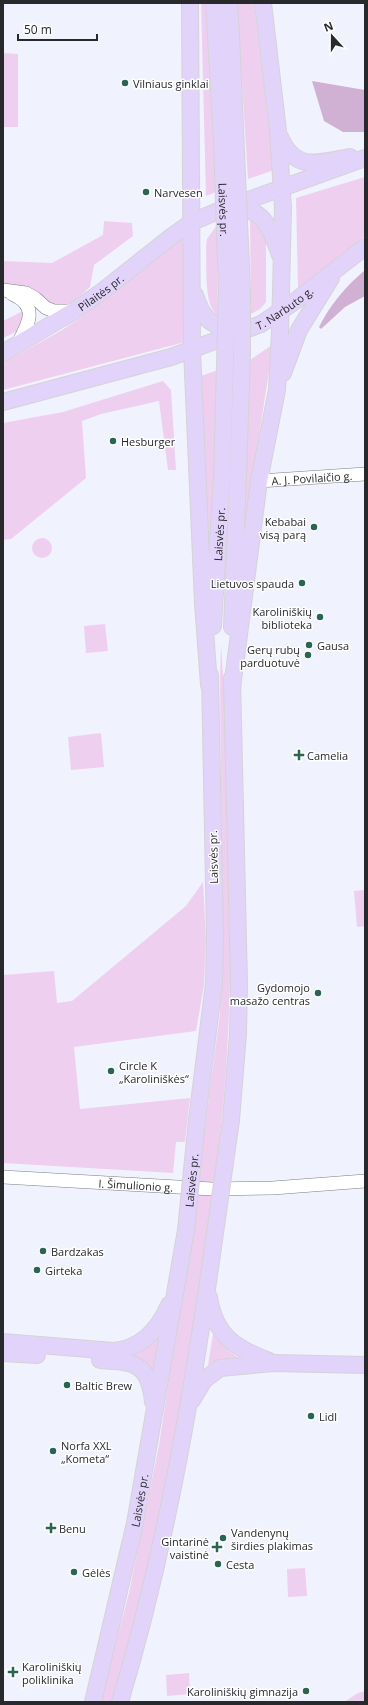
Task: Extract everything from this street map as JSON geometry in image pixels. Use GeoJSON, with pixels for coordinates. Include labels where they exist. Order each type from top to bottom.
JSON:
{"type":"FeatureCollection","features":[{"type":"Feature","properties":{"kind":"main road"},"geometry":{"type":"LineString","coordinates":[[190,3],[193,287],[192,350],[203,603],[209,685]]}},
{"type":"Feature","properties":{"kind":"main road","name":"Laisvės pr."},"geometry":{"type":"LineString","coordinates":[[214,3],[224,36]]}},
{"type":"Feature","properties":{"kind":"main road","name":"Laisvės pr."},"geometry":{"type":"LineString","coordinates":[[120,1702],[156,1569],[186,1412],[207,1287],[231,1120],[238,1034],[240,984],[232,688],[227,291],[222,142],[224,36],[229,3]]}},
{"type":"Feature","properties":{"kind":"main road","name":"Laisvės pr."},"geometry":{"type":"LineString","coordinates":[[232,688],[258,481],[277,390],[281,311],[282,188],[278,131],[263,3]]}},
{"type":"Feature","properties":{"kind":"main road"},"geometry":{"type":"LineString","coordinates":[[278,131],[284,146],[297,160],[312,162],[365,154]]}},
{"type":"Feature","properties":{"kind":"main road"},"geometry":{"type":"LineString","coordinates":[[192,222],[218,211],[365,158]]}},
{"type":"Feature","properties":{"kind":"main road"},"geometry":{"type":"LineString","coordinates":[[218,211],[246,208],[262,217],[275,240],[282,262]]}},
{"type":"Feature","properties":{"kind":"main road","name":"Pilaitės pr."},"geometry":{"type":"LineString","coordinates":[[9,349],[74,312],[192,222]]}},
{"type":"Feature","properties":{"kind":"main road","name":"T. Narbuto g."},"geometry":{"type":"LineString","coordinates":[[192,350],[261,324],[281,311],[365,246]]}},
{"type":"Feature","properties":{"kind":"main road"},"geometry":{"type":"LineString","coordinates":[[277,390],[299,330],[328,283],[345,262]]}},
{"type":"Feature","properties":{"kind":"main road"},"geometry":{"type":"LineString","coordinates":[[193,287],[206,318],[211,323],[236,334]]}},
{"type":"Feature","properties":{"kind":"main road"},"geometry":{"type":"LineString","coordinates":[[3,402],[192,350]]}},
{"type":"Feature","properties":{"kind":"main road","name":"Laisvės pr."},"geometry":{"type":"LineString","coordinates":[[93,1702],[135,1523],[177,1287],[186,1230],[197,1120],[214,983],[215,938],[209,685],[230,476]]}},
{"type":"Feature","properties":{"kind":"main road"},"geometry":{"type":"LineString","coordinates":[[3,1342],[113,1351],[124,1350],[143,1341],[157,1328],[177,1287]]}},
{"type":"Feature","properties":{"kind":"main road"},"geometry":{"type":"LineString","coordinates":[[207,1287],[212,1313],[224,1336],[237,1347],[273,1363]]}},
{"type":"Feature","properties":{"kind":"main road"},"geometry":{"type":"LineString","coordinates":[[3,1353],[126,1362],[135,1365],[144,1372],[151,1385],[154,1418]]}},
{"type":"Feature","properties":{"kind":"main road"},"geometry":{"type":"LineString","coordinates":[[186,1412],[201,1385],[216,1371],[231,1366],[273,1363],[365,1365]]}},
{"type":"Feature","properties":{"kind":"street"},"geometry":{"type":"LineString","coordinates":[[3,290],[26,293],[46,308],[54,311],[74,312]]}},
{"type":"Feature","properties":{"kind":"street"},"geometry":{"type":"LineString","coordinates":[[3,290],[22,300],[29,310],[30,320],[27,328],[9,349]]}},
{"type":"Feature","properties":{"kind":"street","name":"A. J. Povilaičio g."},"geometry":{"type":"LineString","coordinates":[[258,481],[365,474]]}},
{"type":"Feature","properties":{"kind":"street","name":"I. Šimulionio g."},"geometry":{"type":"LineString","coordinates":[[3,1177],[212,1189],[280,1188],[365,1181]]}},
{"type":"Feature","properties":{"kind":"shaded area"},"geometry":{"type":"Polygon","coordinates":[[[201,3],[206,3],[216,192],[206,196],[201,3]]]}},
{"type":"Feature","properties":{"kind":"shaded area"},"geometry":{"type":"Polygon","coordinates":[[[237,3],[254,3],[274,170],[248,179],[237,3]]]}},
{"type":"Feature","properties":{"kind":"shaded area"},"geometry":{"type":"Polygon","coordinates":[[[3,53],[18,54],[18,127],[3,127],[3,53]]]}},
{"type":"Feature","properties":{"kind":"shaded area"},"geometry":{"type":"Polygon","coordinates":[[[312,81],[365,90],[365,132],[343,132],[324,121],[312,81]]]}},
{"type":"Feature","properties":{"kind":"shaded area"},"geometry":{"type":"Polygon","coordinates":[[[365,177],[365,236],[298,289],[296,198],[365,177]]]}},
{"type":"Feature","properties":{"kind":"shaded area"},"geometry":{"type":"Polygon","coordinates":[[[250,219],[255,221],[266,238],[266,302],[260,309],[251,314],[250,219]]]}},
{"type":"Feature","properties":{"kind":"shaded area"},"geometry":{"type":"Polygon","coordinates":[[[104,221],[132,223],[133,236],[94,265],[90,287],[71,304],[60,307],[3,285],[3,261],[52,263],[103,235],[104,221]]]}},
{"type":"Feature","properties":{"kind":"shaded area"},"geometry":{"type":"Polygon","coordinates":[[[217,225],[218,316],[213,311],[210,303],[206,274],[207,239],[217,225]]]}},
{"type":"Feature","properties":{"kind":"shaded area"},"geometry":{"type":"Polygon","coordinates":[[[181,237],[183,240],[185,342],[3,390],[3,363],[62,330],[80,318],[181,237]]]}},
{"type":"Feature","properties":{"kind":"shaded area"},"geometry":{"type":"Polygon","coordinates":[[[365,270],[365,296],[345,307],[321,329],[319,327],[333,304],[345,289],[365,270]]]}},
{"type":"Feature","properties":{"kind":"shaded area"},"geometry":{"type":"Polygon","coordinates":[[[25,310],[20,330],[3,338],[3,321],[25,310]]]}},
{"type":"Feature","properties":{"kind":"shaded area"},"geometry":{"type":"Polygon","coordinates":[[[272,345],[273,347],[244,529],[250,360],[272,345]]]}},
{"type":"Feature","properties":{"kind":"shaded area"},"geometry":{"type":"Polygon","coordinates":[[[218,370],[209,586],[201,376],[218,370]]]}},
{"type":"Feature","properties":{"kind":"shaded area"},"geometry":{"type":"Polygon","coordinates":[[[163,381],[171,390],[176,470],[168,470],[159,401],[101,414],[82,421],[86,478],[11,539],[3,540],[3,423],[63,412],[163,381]]]}},
{"type":"Feature","properties":{"kind":"shaded area"},"geometry":{"type":"Polygon","coordinates":[[[42,538],[49,541],[52,548],[49,555],[42,558],[35,555],[32,548],[35,541],[42,538]]]}},
{"type":"Feature","properties":{"kind":"shaded area"},"geometry":{"type":"Polygon","coordinates":[[[105,624],[108,651],[86,653],[84,626],[105,624]]]}},
{"type":"Feature","properties":{"kind":"shaded area"},"geometry":{"type":"Polygon","coordinates":[[[221,644],[230,813],[231,927],[228,1039],[219,1148],[198,1308],[180,1414],[155,1542],[116,1702],[100,1702],[129,1593],[159,1445],[189,1246],[220,1014],[222,899],[221,644]]]}},
{"type":"Feature","properties":{"kind":"shaded area"},"geometry":{"type":"Polygon","coordinates":[[[101,733],[104,767],[71,770],[68,737],[101,733]]]}},
{"type":"Feature","properties":{"kind":"shaded area"},"geometry":{"type":"Polygon","coordinates":[[[203,882],[206,939],[204,985],[196,1031],[74,1047],[80,1109],[190,1098],[185,1142],[176,1142],[173,1173],[3,1163],[3,975],[54,971],[57,1003],[72,1001],[186,906],[203,882]]]}},
{"type":"Feature","properties":{"kind":"shaded area"},"geometry":{"type":"Polygon","coordinates":[[[365,890],[365,926],[357,927],[354,891],[365,890]]]}},
{"type":"Feature","properties":{"kind":"shaded area"},"geometry":{"type":"Polygon","coordinates":[[[213,1334],[228,1350],[240,1359],[218,1360],[208,1365],[213,1334]]]}},
{"type":"Feature","properties":{"kind":"shaded area"},"geometry":{"type":"Polygon","coordinates":[[[160,1336],[157,1378],[146,1362],[131,1356],[141,1351],[160,1336]]]}},
{"type":"Feature","properties":{"kind":"shaded area"},"geometry":{"type":"Polygon","coordinates":[[[305,1568],[307,1596],[288,1597],[287,1569],[305,1568]]]}},
{"type":"Feature","properties":{"kind":"shaded area"},"geometry":{"type":"Polygon","coordinates":[[[189,1673],[190,1694],[167,1696],[166,1675],[189,1673]]]}},
{"type":"Feature","properties":{"kind":"shaded area"},"geometry":{"type":"Polygon","coordinates":[[[365,1691],[365,1702],[344,1702],[358,1693],[365,1691]]]}},
{"type":"Feature","properties":{"kind":"place","name":"Vilniaus ginklai"},"geometry":{"type":"Point","coordinates":[125,83]}},
{"type":"Feature","properties":{"kind":"place","name":"Narvesen"},"geometry":{"type":"Point","coordinates":[146,192]}},
{"type":"Feature","properties":{"kind":"place","name":"Hesburger"},"geometry":{"type":"Point","coordinates":[113,441]}},
{"type":"Feature","properties":{"kind":"place","name":"Kebabai visą parą"},"geometry":{"type":"Point","coordinates":[314,527]}},
{"type":"Feature","properties":{"kind":"place","name":"Lietuvos spauda"},"geometry":{"type":"Point","coordinates":[302,583]}},
{"type":"Feature","properties":{"kind":"place","name":"Karoliniškių biblioteka"},"geometry":{"type":"Point","coordinates":[320,617]}},
{"type":"Feature","properties":{"kind":"place","name":"Gausa"},"geometry":{"type":"Point","coordinates":[309,645]}},
{"type":"Feature","properties":{"kind":"place","name":"Gerų rubų parduotuvė"},"geometry":{"type":"Point","coordinates":[308,655]}},
{"type":"Feature","properties":{"kind":"place","name":"Camelia"},"geometry":{"type":"Point","coordinates":[299,755]}},
{"type":"Feature","properties":{"kind":"place","name":"Gydomojo masažo centras"},"geometry":{"type":"Point","coordinates":[318,993]}},
{"type":"Feature","properties":{"kind":"place","name":"Circle K „Karoliniškės“"},"geometry":{"type":"Point","coordinates":[111,1071]}},
{"type":"Feature","properties":{"kind":"place","name":"Bardzakas"},"geometry":{"type":"Point","coordinates":[43,1251]}},
{"type":"Feature","properties":{"kind":"place","name":"Girteka"},"geometry":{"type":"Point","coordinates":[37,1270]}},
{"type":"Feature","properties":{"kind":"place","name":"Baltic Brew"},"geometry":{"type":"Point","coordinates":[67,1385]}},
{"type":"Feature","properties":{"kind":"place","name":"Lidl"},"geometry":{"type":"Point","coordinates":[311,1416]}},
{"type":"Feature","properties":{"kind":"place","name":"Norfa XXL „Kometa“"},"geometry":{"type":"Point","coordinates":[53,1451]}},
{"type":"Feature","properties":{"kind":"place","name":"Benu"},"geometry":{"type":"Point","coordinates":[51,1528]}},
{"type":"Feature","properties":{"kind":"place","name":"Vandenynų širdies plakimas"},"geometry":{"type":"Point","coordinates":[223,1538]}},
{"type":"Feature","properties":{"kind":"place","name":"Gintarinė vaistinė"},"geometry":{"type":"Point","coordinates":[217,1547]}},
{"type":"Feature","properties":{"kind":"place","name":"Cesta"},"geometry":{"type":"Point","coordinates":[218,1564]}},
{"type":"Feature","properties":{"kind":"place","name":"Gėlės"},"geometry":{"type":"Point","coordinates":[74,1572]}},
{"type":"Feature","properties":{"kind":"place","name":"Karoliniškių poliklinika"},"geometry":{"type":"Point","coordinates":[13,1672]}},
{"type":"Feature","properties":{"kind":"place","name":"Karoliniškių gimnazija"},"geometry":{"type":"Point","coordinates":[306,1691]}}]}
